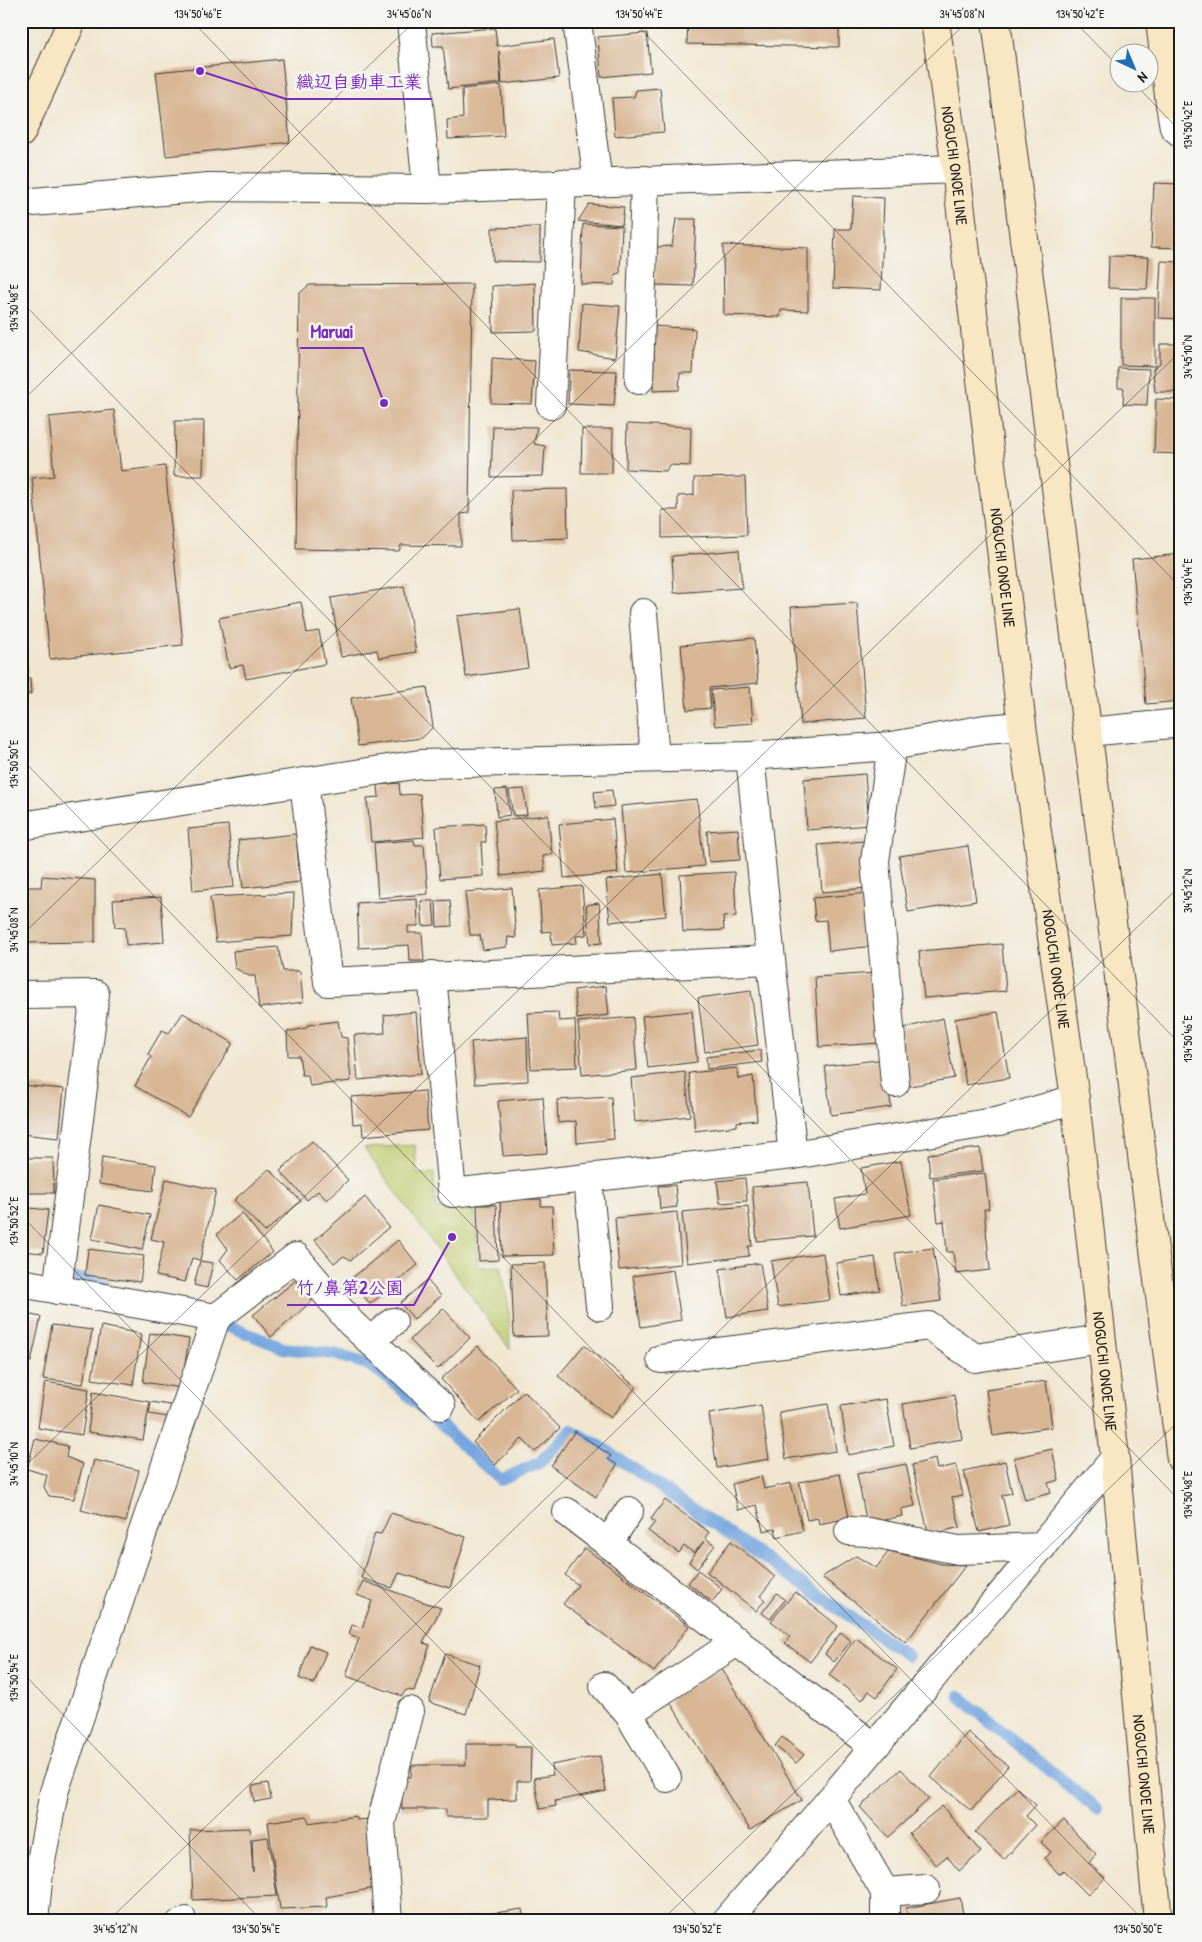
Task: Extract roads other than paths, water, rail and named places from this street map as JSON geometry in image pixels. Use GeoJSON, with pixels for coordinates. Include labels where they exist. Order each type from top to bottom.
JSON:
{"type":"FeatureCollection","features":[{"type":"Feature","properties":{"kind":"main road"},"geometry":{"type":"LineString","coordinates":[[21,133],[72,21]]}},
{"type":"Feature","properties":{"kind":"main road","name":"NOGUCHI ONOE LINE"},"geometry":{"type":"LineString","coordinates":[[935,21],[956,169],[1022,726],[1074,1099],[1115,1458],[1158,1921]]}},
{"type":"Feature","properties":{"kind":"main road"},"geometry":{"type":"LineString","coordinates":[[996,21],[1088,732],[1175,1366],[1181,1459]]}},
{"type":"Feature","properties":{"kind":"main road"},"geometry":{"type":"LineString","coordinates":[[1160,21],[1170,104]]}},
{"type":"Feature","properties":{"kind":"street"},"geometry":{"type":"LineString","coordinates":[[411,21],[427,189]]}},
{"type":"Feature","properties":{"kind":"street"},"geometry":{"type":"LineString","coordinates":[[577,21],[598,183]]}},
{"type":"Feature","properties":{"kind":"street"},"geometry":{"type":"LineString","coordinates":[[1170,104],[1174,127],[1181,132]]}},
{"type":"Feature","properties":{"kind":"street"},"geometry":{"type":"LineString","coordinates":[[21,203],[209,187],[427,189],[956,169]]}},
{"type":"Feature","properties":{"kind":"street"},"geometry":{"type":"LineString","coordinates":[[638,380],[644,180]]}},
{"type":"Feature","properties":{"kind":"street"},"geometry":{"type":"LineString","coordinates":[[551,405],[562,183]]}},
{"type":"Feature","properties":{"kind":"street"},"geometry":{"type":"LineString","coordinates":[[642,613],[655,758]]}},
{"type":"Feature","properties":{"kind":"street"},"geometry":{"type":"LineString","coordinates":[[1088,732],[1181,723]]}},
{"type":"Feature","properties":{"kind":"street"},"geometry":{"type":"LineString","coordinates":[[21,826],[420,764],[750,756],[892,746],[985,729],[1022,726]]}},
{"type":"Feature","properties":{"kind":"street"},"geometry":{"type":"LineString","coordinates":[[892,746],[875,861],[895,1083]]}},
{"type":"Feature","properties":{"kind":"street"},"geometry":{"type":"LineString","coordinates":[[750,756],[793,1155]]}},
{"type":"Feature","properties":{"kind":"street"},"geometry":{"type":"LineString","coordinates":[[304,782],[328,982],[432,975],[771,960]]}},
{"type":"Feature","properties":{"kind":"street"},"geometry":{"type":"LineString","coordinates":[[432,975],[452,1193],[793,1155],[1000,1121],[1074,1099]]}},
{"type":"Feature","properties":{"kind":"street"},"geometry":{"type":"LineString","coordinates":[[21,995],[95,994],[57,1290]]}},
{"type":"Feature","properties":{"kind":"street"},"geometry":{"type":"LineString","coordinates":[[588,1178],[600,1306]]}},
{"type":"Feature","properties":{"kind":"street"},"geometry":{"type":"LineString","coordinates":[[34,1921],[38,1872],[54,1792],[216,1318],[296,1257],[351,1323],[441,1406]]}},
{"type":"Feature","properties":{"kind":"street"},"geometry":{"type":"LineString","coordinates":[[21,1283],[216,1318]]}},
{"type":"Feature","properties":{"kind":"street"},"geometry":{"type":"LineString","coordinates":[[370,1341],[393,1322]]}},
{"type":"Feature","properties":{"kind":"street"},"geometry":{"type":"LineString","coordinates":[[661,1359],[929,1326],[975,1358],[1101,1339]]}},
{"type":"Feature","properties":{"kind":"street"},"geometry":{"type":"LineString","coordinates":[[726,1921],[831,1799],[873,1746],[1115,1458]]}},
{"type":"Feature","properties":{"kind":"street"},"geometry":{"type":"LineString","coordinates":[[609,1542],[629,1511]]}},
{"type":"Feature","properties":{"kind":"street"},"geometry":{"type":"LineString","coordinates":[[567,1512],[609,1542],[873,1746]]}},
{"type":"Feature","properties":{"kind":"street"},"geometry":{"type":"LineString","coordinates":[[849,1531],[868,1532],[958,1550],[1042,1547]]}},
{"type":"Feature","properties":{"kind":"street"},"geometry":{"type":"LineString","coordinates":[[628,1713],[738,1641]]}},
{"type":"Feature","properties":{"kind":"street"},"geometry":{"type":"LineString","coordinates":[[604,1686],[628,1713],[667,1778]]}},
{"type":"Feature","properties":{"kind":"street"},"geometry":{"type":"LineString","coordinates":[[388,1921],[381,1823],[410,1711]]}},
{"type":"Feature","properties":{"kind":"street"},"geometry":{"type":"LineString","coordinates":[[831,1799],[885,1892],[886,1921]]}},
{"type":"Feature","properties":{"kind":"street"},"geometry":{"type":"LineString","coordinates":[[885,1892],[926,1889]]}},
{"type":"Feature","properties":{"kind":"waterway"},"geometry":{"type":"LineString","coordinates":[[71,1277],[105,1285]]}},
{"type":"Feature","properties":{"kind":"waterway"},"geometry":{"type":"LineString","coordinates":[[229,1326],[283,1348],[334,1354],[367,1364],[390,1379],[501,1480],[539,1463],[571,1430],[600,1446],[908,1656]]}},
{"type":"Feature","properties":{"kind":"waterway"},"geometry":{"type":"LineString","coordinates":[[959,1696],[1097,1809]]}},
{"type":"Feature","properties":{"kind":"place","name":"織辺自動車工業"},"geometry":{"type":"Point","coordinates":[200,71]}},
{"type":"Feature","properties":{"kind":"place","name":"Maruai"},"geometry":{"type":"Point","coordinates":[384,403]}},
{"type":"Feature","properties":{"kind":"place","name":"竹ﾉ鼻第2公園"},"geometry":{"type":"Point","coordinates":[452,1237]}}]}
